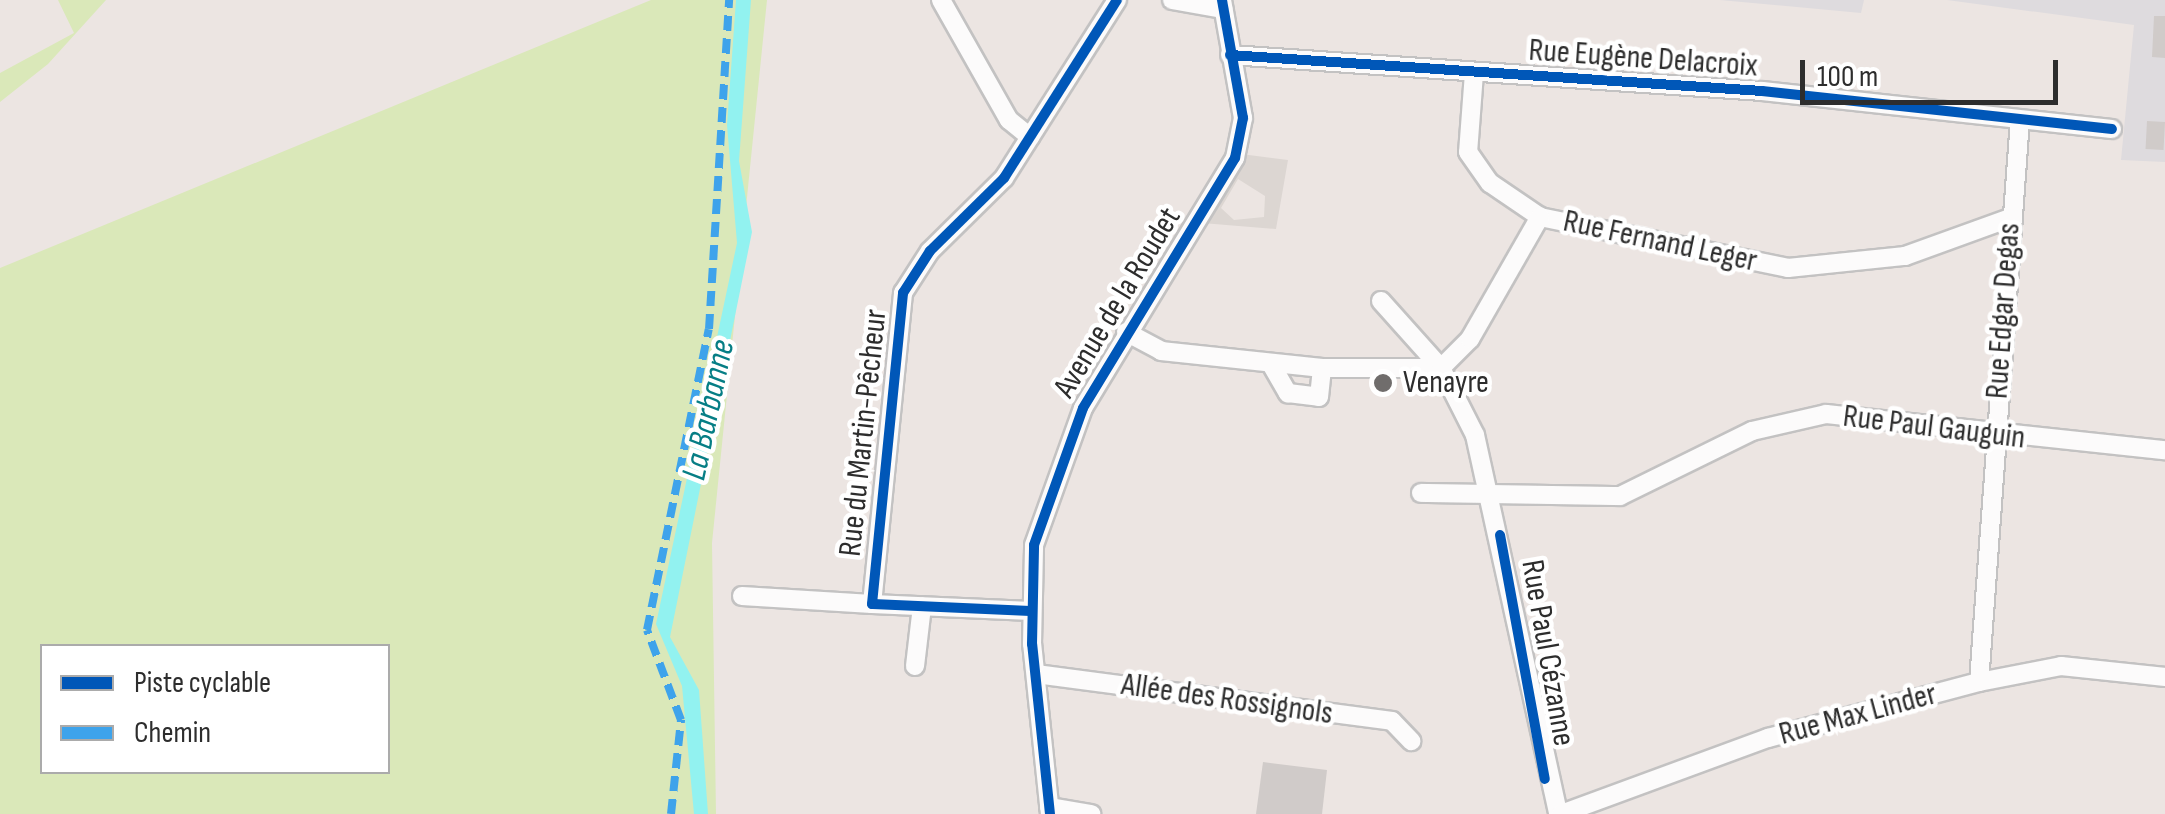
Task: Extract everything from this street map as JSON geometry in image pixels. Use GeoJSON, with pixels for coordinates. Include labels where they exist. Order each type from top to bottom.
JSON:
{"type":"FeatureCollection","features":[{"type":"Feature","properties":{"kind":"street"},"geometry":{"type":"LineString","coordinates":[[941,0],[1008,120],[1030,137]]}},
{"type":"Feature","properties":{"kind":"street","name":"Rue du Martin-Pêcheur"},"geometry":{"type":"LineString","coordinates":[[872,604],[902,294],[1030,137],[1117,0]]}},
{"type":"Feature","properties":{"kind":"street"},"geometry":{"type":"LineString","coordinates":[[1172,0],[1222,4]]}},
{"type":"Feature","properties":{"kind":"street","name":"Avenue de la Roudet"},"geometry":{"type":"LineString","coordinates":[[1049,810],[1031,611],[1034,545],[1060,456],[1126,332],[1235,158],[1242,118],[1222,4]]}},
{"type":"Feature","properties":{"kind":"street","name":"Rue Eugène Delacroix"},"geometry":{"type":"LineString","coordinates":[[1230,55],[2112,129]]}},
{"type":"Feature","properties":{"kind":"street","name":"Rue Fernand Leger"},"geometry":{"type":"LineString","coordinates":[[1474,73],[1468,152],[1490,183],[1540,217],[1788,268],[1905,256],[2010,218]]}},
{"type":"Feature","properties":{"kind":"street","name":"Rue Edgar Degas"},"geometry":{"type":"LineString","coordinates":[[1979,682],[2020,119]]}},
{"type":"Feature","properties":{"kind":"street"},"geometry":{"type":"LineString","coordinates":[[1126,332],[1160,351],[1271,364],[1441,368],[1470,338],[1540,217]]}},
{"type":"Feature","properties":{"kind":"street","name":"Rue Paul Cézanne"},"geometry":{"type":"LineString","coordinates":[[1381,301],[1441,368],[1490,489],[1560,814]]}},
{"type":"Feature","properties":{"kind":"street"},"geometry":{"type":"LineString","coordinates":[[1271,364],[1288,393],[1318,397],[1322,368]]}},
{"type":"Feature","properties":{"kind":"street","name":"Rue Paul Gauguin"},"geometry":{"type":"LineString","coordinates":[[1421,493],[1490,489],[1620,496],[1752,430],[1826,414],[1994,439],[2165,450]]}},
{"type":"Feature","properties":{"kind":"street","name":"Rue du Martin-Pêcheur"},"geometry":{"type":"LineString","coordinates":[[742,596],[1031,611]]}},
{"type":"Feature","properties":{"kind":"street"},"geometry":{"type":"LineString","coordinates":[[915,666],[922,606]]}},
{"type":"Feature","properties":{"kind":"street","name":"Rue Max Linder"},"geometry":{"type":"LineString","coordinates":[[1560,814],[1768,738],[1979,682],[2060,666],[2165,677]]}},
{"type":"Feature","properties":{"kind":"street","name":"Allée des Rossignols"},"geometry":{"type":"LineString","coordinates":[[1036,674],[1392,722],[1411,741]]}},
{"type":"Feature","properties":{"kind":"street"},"geometry":{"type":"LineString","coordinates":[[1049,810],[1092,814]]}},
{"type":"Feature","properties":{"kind":"shaded area"},"geometry":{"type":"Polygon","coordinates":[[[1720,0],[1864,0],[1861,13],[1720,0]]]}},
{"type":"Feature","properties":{"kind":"shaded area"},"geometry":{"type":"Polygon","coordinates":[[[1947,0],[2165,0],[2165,162],[2121,160],[2134,25],[1947,0]]]}},
{"type":"Feature","properties":{"kind":"shaded area"},"geometry":{"type":"Polygon","coordinates":[[[1241,154],[1288,160],[1276,229],[1202,223],[1241,154]],[[1238,179],[1221,208],[1234,220],[1264,217],[1265,196],[1238,179]]]}},
{"type":"Feature","properties":{"kind":"green space"},"geometry":{"type":"Polygon","coordinates":[[[58,0],[106,0],[48,64],[0,102],[0,73],[74,33],[58,0]]]}},
{"type":"Feature","properties":{"kind":"green space"},"geometry":{"type":"Polygon","coordinates":[[[651,0],[767,0],[712,543],[716,814],[0,814],[0,268],[651,0]]]}},
{"type":"Feature","properties":{"kind":"water","name":"La Barbanne"},"geometry":{"type":"Polygon","coordinates":[[[736,0],[751,0],[739,161],[752,232],[670,637],[699,690],[708,814],[694,814],[682,686],[656,624],[737,243],[727,125],[736,0]]]}},
{"type":"Feature","properties":{"kind":"building"},"geometry":{"type":"Polygon","coordinates":[[[2154,16],[2165,16],[2165,58],[2152,57],[2154,16]]]}},
{"type":"Feature","properties":{"kind":"building"},"geometry":{"type":"Polygon","coordinates":[[[2147,121],[2165,122],[2164,150],[2146,149],[2147,121]]]}},
{"type":"Feature","properties":{"kind":"building"},"geometry":{"type":"Polygon","coordinates":[[[1263,762],[1327,770],[1322,814],[1256,814],[1263,762]]]}},
{"type":"Feature","properties":{"kind":"marked path"},"geometry":{"type":"LineString","coordinates":[[671,814],[681,720],[647,630],[709,329],[729,0]]}},
{"type":"Feature","properties":{"kind":"cycle path"},"geometry":{"type":"LineString","coordinates":[[1031,611],[872,604],[903,293],[930,251],[1004,178],[1117,0]]}},
{"type":"Feature","properties":{"kind":"cycle path"},"geometry":{"type":"LineString","coordinates":[[1050,814],[1032,644],[1034,545],[1083,408],[1235,158],[1243,118],[1222,0]]}},
{"type":"Feature","properties":{"kind":"cycle path"},"geometry":{"type":"LineString","coordinates":[[1230,55],[1762,91],[2112,129]]}},
{"type":"Feature","properties":{"kind":"cycle path"},"geometry":{"type":"LineString","coordinates":[[1500,535],[1545,779]]}},
{"type":"Feature","properties":{"kind":"place","name":"Venayre"},"geometry":{"type":"Point","coordinates":[1383,383]}}]}
